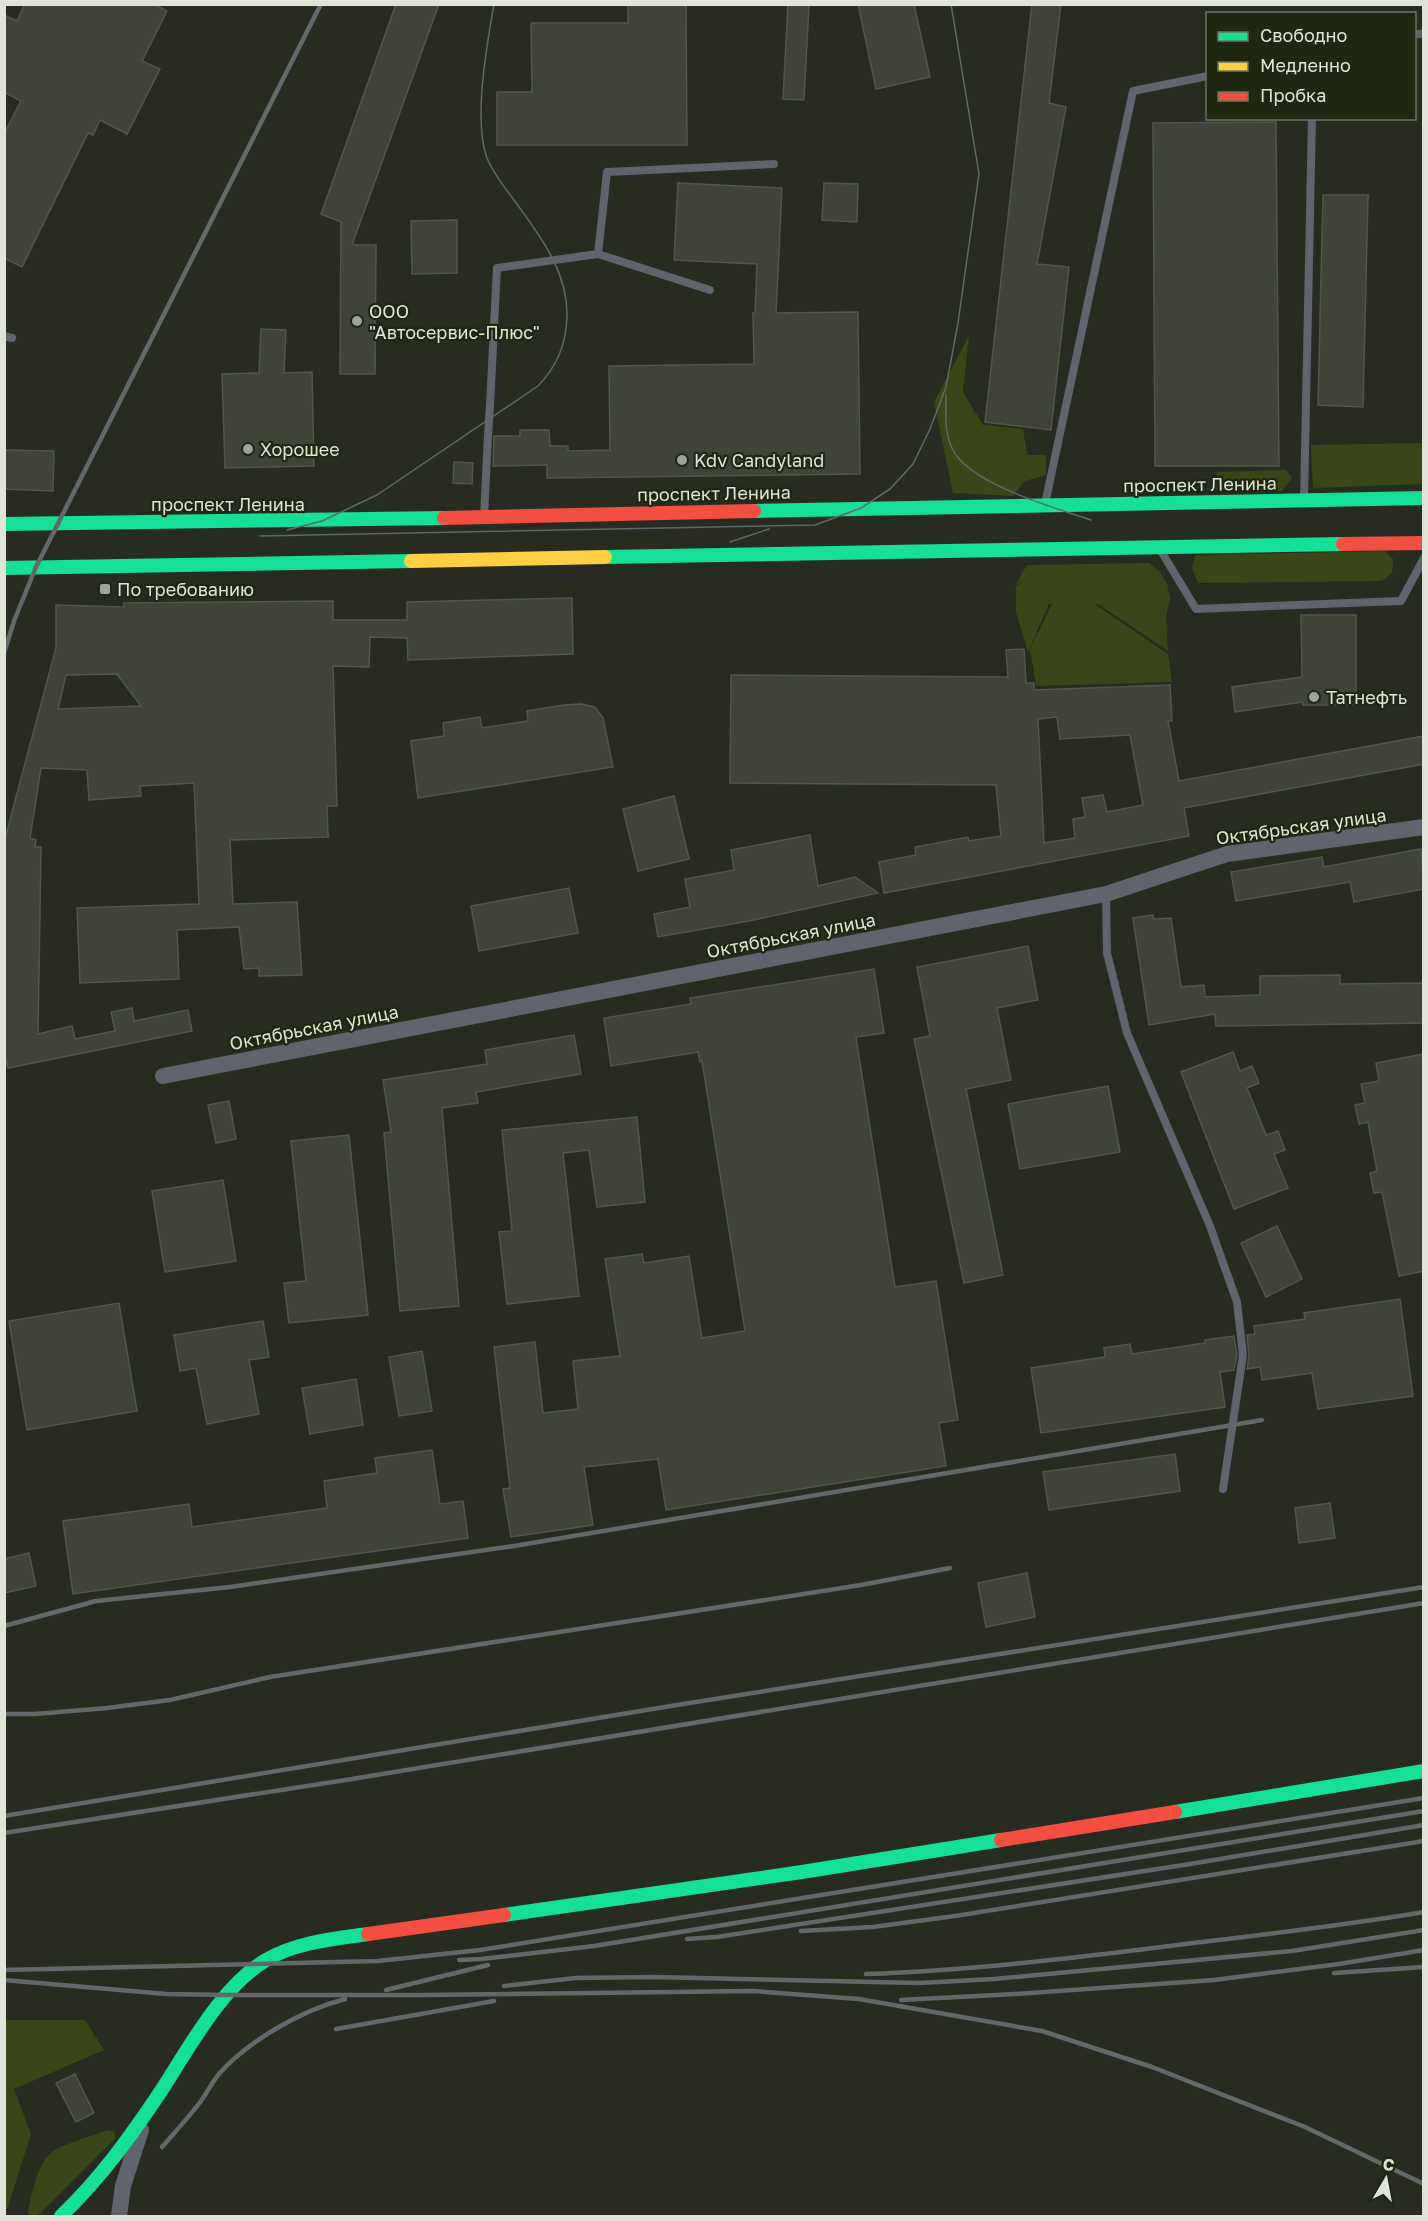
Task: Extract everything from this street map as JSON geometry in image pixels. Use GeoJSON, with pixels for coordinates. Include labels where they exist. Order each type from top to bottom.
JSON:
{"type":"FeatureCollection","features":[{"type":"Feature","properties":{"kind":"main road","name":"проспект Ленина"},"geometry":{"type":"LineString","coordinates":[[4,524],[322,521],[1045,504],[1424,498]]}},
{"type":"Feature","properties":{"kind":"main road"},"geometry":{"type":"LineString","coordinates":[[4,568],[1424,543]]}},
{"type":"Feature","properties":{"kind":"main road"},"geometry":{"type":"LineString","coordinates":[[61,2217],[111,2163],[226,1995],[261,1964],[284,1951],[315,1942],[802,1872],[1424,1771]]}},
{"type":"Feature","properties":{"kind":"street","name":"Октябрьская улица"},"geometry":{"type":"LineString","coordinates":[[163,1076],[1106,894],[1227,854],[1424,827]]}},
{"type":"Feature","properties":{"kind":"street"},"geometry":{"type":"LineString","coordinates":[[119,2217],[123,2186],[147,2111]]}},
{"type":"Feature","properties":{"kind":"lane"},"geometry":{"type":"LineString","coordinates":[[1045,504],[1133,91],[1206,76]]}},
{"type":"Feature","properties":{"kind":"lane"},"geometry":{"type":"LineString","coordinates":[[1304,500],[1312,120]]}},
{"type":"Feature","properties":{"kind":"lane"},"geometry":{"type":"LineString","coordinates":[[598,254],[608,172],[774,164]]}},
{"type":"Feature","properties":{"kind":"lane"},"geometry":{"type":"LineString","coordinates":[[484,517],[497,268],[598,254],[710,290]]}},
{"type":"Feature","properties":{"kind":"lane"},"geometry":{"type":"LineString","coordinates":[[1160,548],[1196,609],[1401,601],[1424,558]]}},
{"type":"Feature","properties":{"kind":"lane"},"geometry":{"type":"LineString","coordinates":[[1106,894],[1107,953],[1126,1034],[1210,1226],[1237,1302],[1244,1355],[1223,1489]]}},
{"type":"Feature","properties":{"kind":"green space"},"geometry":{"type":"Polygon","coordinates":[[[969,336],[963,392],[983,425],[1023,429],[1027,455],[1046,455],[1046,475],[1025,481],[1013,496],[953,493],[934,402],[969,336]]]}},
{"type":"Feature","properties":{"kind":"green space"},"geometry":{"type":"Polygon","coordinates":[[[1423,443],[1423,484],[1313,488],[1311,445],[1423,443]]]}},
{"type":"Feature","properties":{"kind":"green space"},"geometry":{"type":"Polygon","coordinates":[[[1286,470],[1292,478],[1282,491],[1212,490],[1217,472],[1286,470]]]}},
{"type":"Feature","properties":{"kind":"green space"},"geometry":{"type":"Polygon","coordinates":[[[1385,551],[1393,559],[1392,573],[1382,581],[1198,583],[1192,568],[1195,555],[1385,551]]]}},
{"type":"Feature","properties":{"kind":"green space"},"geometry":{"type":"Polygon","coordinates":[[[1149,563],[1159,571],[1169,587],[1167,588],[1170,597],[1166,618],[1168,651],[1098,604],[1096,605],[1168,654],[1172,682],[1036,686],[1030,649],[1052,604],[1049,604],[1028,652],[1016,612],[1016,587],[1024,580],[1015,586],[1027,565],[1149,563]]]}},
{"type":"Feature","properties":{"kind":"green space"},"geometry":{"type":"Polygon","coordinates":[[[5,2020],[85,2020],[104,2050],[14,2089],[31,2134],[5,2216],[5,2020]]]}},
{"type":"Feature","properties":{"kind":"green space"},"geometry":{"type":"Polygon","coordinates":[[[107,2130],[114,2132],[116,2138],[37,2216],[28,2216],[35,2181],[48,2156],[66,2145],[107,2130]]]}},
{"type":"Feature","properties":{"kind":"building"},"geometry":{"type":"Polygon","coordinates":[[[25,4],[154,4],[167,11],[142,61],[160,69],[127,134],[100,120],[93,135],[88,133],[22,267],[4,258],[4,134],[21,101],[4,92],[4,15],[17,21],[25,4]]]}},
{"type":"Feature","properties":{"kind":"building"},"geometry":{"type":"Polygon","coordinates":[[[396,4],[439,4],[352,245],[376,245],[375,374],[340,374],[341,222],[321,214],[396,4]]]}},
{"type":"Feature","properties":{"kind":"building"},"geometry":{"type":"Polygon","coordinates":[[[628,4],[686,4],[687,145],[497,145],[497,92],[532,92],[531,23],[628,23],[628,4]]]}},
{"type":"Feature","properties":{"kind":"building"},"geometry":{"type":"Polygon","coordinates":[[[788,4],[809,4],[804,100],[783,99],[788,4]]]}},
{"type":"Feature","properties":{"kind":"building"},"geometry":{"type":"Polygon","coordinates":[[[858,4],[914,4],[930,77],[876,89],[858,4]]]}},
{"type":"Feature","properties":{"kind":"building"},"geometry":{"type":"Polygon","coordinates":[[[1032,4],[1061,4],[1049,103],[1066,107],[1037,264],[1069,267],[1051,430],[985,422],[1032,4]]]}},
{"type":"Feature","properties":{"kind":"building"},"geometry":{"type":"Polygon","coordinates":[[[1276,122],[1279,466],[1155,466],[1153,123],[1276,122]]]}},
{"type":"Feature","properties":{"kind":"building"},"geometry":{"type":"Polygon","coordinates":[[[678,183],[782,188],[776,313],[858,312],[860,474],[547,478],[547,465],[493,466],[494,436],[520,436],[520,430],[549,430],[550,446],[568,446],[568,451],[610,450],[609,366],[754,364],[753,313],[755,313],[757,264],[674,260],[678,183]]]}},
{"type":"Feature","properties":{"kind":"building"},"geometry":{"type":"Polygon","coordinates":[[[824,183],[858,184],[857,222],[822,220],[824,183]]]}},
{"type":"Feature","properties":{"kind":"building"},"geometry":{"type":"Polygon","coordinates":[[[1323,195],[1368,195],[1363,407],[1318,405],[1323,195]]]}},
{"type":"Feature","properties":{"kind":"building"},"geometry":{"type":"Polygon","coordinates":[[[457,220],[457,273],[412,274],[411,221],[457,220]]]}},
{"type":"Feature","properties":{"kind":"building"},"geometry":{"type":"Polygon","coordinates":[[[261,329],[286,330],[284,373],[312,372],[314,466],[225,468],[222,374],[259,373],[261,329]]]}},
{"type":"Feature","properties":{"kind":"building"},"geometry":{"type":"Polygon","coordinates":[[[4,450],[54,451],[53,491],[4,489],[4,450]]]}},
{"type":"Feature","properties":{"kind":"building"},"geometry":{"type":"Polygon","coordinates":[[[454,462],[473,463],[472,484],[453,483],[454,462]]]}},
{"type":"Feature","properties":{"kind":"building"},"geometry":{"type":"Polygon","coordinates":[[[572,598],[573,654],[408,660],[407,638],[370,637],[369,667],[333,666],[337,806],[327,806],[328,837],[230,840],[233,904],[297,902],[302,975],[259,976],[259,968],[244,969],[239,927],[177,930],[179,979],[80,983],[77,908],[199,904],[194,783],[140,786],[141,796],[89,800],[87,770],[41,768],[30,838],[36,840],[35,847],[41,847],[38,1034],[72,1026],[75,1039],[115,1031],[111,1012],[132,1008],[134,1021],[188,1010],[192,1031],[8,1068],[4,1049],[4,842],[56,648],[56,605],[124,607],[124,603],[333,601],[333,620],[407,620],[407,602],[572,598]],[[117,674],[66,675],[58,709],[141,706],[117,674]]]}},
{"type":"Feature","properties":{"kind":"building"},"geometry":{"type":"Polygon","coordinates":[[[1301,615],[1356,615],[1356,705],[1303,705],[1303,702],[1235,712],[1232,687],[1302,677],[1301,615]]]}},
{"type":"Feature","properties":{"kind":"building"},"geometry":{"type":"Polygon","coordinates":[[[1024,649],[1026,683],[1034,683],[1034,690],[1170,685],[1172,721],[1168,721],[1179,781],[1424,736],[1424,764],[1184,808],[1189,836],[884,893],[879,862],[916,855],[915,847],[968,837],[969,841],[1001,836],[996,785],[730,783],[731,675],[1008,677],[1006,650],[1024,649]],[[1057,717],[1038,719],[1044,843],[1075,838],[1073,819],[1085,817],[1082,798],[1103,795],[1107,812],[1143,805],[1130,735],[1060,739],[1057,717]]]}},
{"type":"Feature","properties":{"kind":"building"},"geometry":{"type":"Polygon","coordinates":[[[581,704],[595,707],[603,718],[613,767],[418,798],[411,741],[444,736],[443,723],[480,717],[482,728],[528,721],[527,711],[581,704]]]}},
{"type":"Feature","properties":{"kind":"building"},"geometry":{"type":"Polygon","coordinates":[[[674,796],[689,859],[638,871],[623,809],[674,796]]]}},
{"type":"Feature","properties":{"kind":"building"},"geometry":{"type":"Polygon","coordinates":[[[810,835],[818,886],[855,877],[878,893],[749,921],[658,937],[654,914],[690,907],[685,879],[734,870],[731,850],[810,835]]]}},
{"type":"Feature","properties":{"kind":"building"},"geometry":{"type":"Polygon","coordinates":[[[1421,849],[1424,889],[1354,902],[1350,882],[1236,901],[1231,872],[1322,857],[1324,867],[1421,849]]]}},
{"type":"Feature","properties":{"kind":"building"},"geometry":{"type":"Polygon","coordinates":[[[569,888],[578,933],[479,951],[471,906],[569,888]]]}},
{"type":"Feature","properties":{"kind":"building"},"geometry":{"type":"Polygon","coordinates":[[[1153,915],[1154,919],[1171,918],[1181,987],[1204,985],[1205,997],[1260,995],[1260,976],[1340,975],[1340,984],[1424,983],[1424,1023],[1216,1026],[1215,1014],[1149,1025],[1133,918],[1153,915]]]}},
{"type":"Feature","properties":{"kind":"building"},"geometry":{"type":"Polygon","coordinates":[[[1028,946],[1038,1000],[997,1008],[1011,1080],[966,1089],[1003,1275],[964,1283],[914,1039],[930,1036],[917,967],[1028,946]]]}},
{"type":"Feature","properties":{"kind":"building"},"geometry":{"type":"Polygon","coordinates":[[[874,969],[884,1033],[856,1037],[895,1287],[936,1281],[958,1420],[939,1423],[946,1466],[666,1510],[658,1459],[584,1467],[593,1525],[511,1537],[503,1489],[510,1488],[494,1347],[535,1342],[543,1413],[578,1409],[573,1361],[620,1356],[605,1259],[642,1254],[644,1263],[689,1256],[702,1338],[745,1331],[702,1061],[700,1062],[698,1052],[611,1066],[604,1018],[691,1004],[690,998],[874,969]]]}},
{"type":"Feature","properties":{"kind":"building"},"geometry":{"type":"Polygon","coordinates":[[[574,1035],[581,1074],[476,1092],[478,1103],[442,1108],[459,1306],[400,1311],[384,1133],[391,1132],[383,1080],[487,1064],[485,1050],[574,1035]]]}},
{"type":"Feature","properties":{"kind":"building"},"geometry":{"type":"Polygon","coordinates":[[[1233,1052],[1240,1071],[1252,1066],[1259,1083],[1247,1088],[1266,1135],[1278,1131],[1285,1150],[1274,1154],[1288,1188],[1234,1209],[1181,1072],[1233,1052]]]}},
{"type":"Feature","properties":{"kind":"building"},"geometry":{"type":"Polygon","coordinates":[[[1424,1054],[1424,1271],[1399,1276],[1382,1192],[1374,1193],[1370,1173],[1377,1171],[1368,1122],[1359,1124],[1355,1105],[1365,1103],[1361,1084],[1379,1081],[1376,1063],[1424,1054]]]}},
{"type":"Feature","properties":{"kind":"building"},"geometry":{"type":"Polygon","coordinates":[[[1108,1086],[1120,1152],[1020,1169],[1008,1104],[1108,1086]]]}},
{"type":"Feature","properties":{"kind":"building"},"geometry":{"type":"Polygon","coordinates":[[[229,1101],[236,1139],[216,1143],[208,1105],[229,1101]]]}},
{"type":"Feature","properties":{"kind":"building"},"geometry":{"type":"Polygon","coordinates":[[[637,1117],[645,1202],[597,1207],[589,1150],[563,1153],[579,1296],[507,1304],[499,1232],[512,1231],[502,1130],[637,1117]]]}},
{"type":"Feature","properties":{"kind":"building"},"geometry":{"type":"Polygon","coordinates":[[[349,1135],[368,1315],[289,1323],[284,1283],[306,1281],[291,1141],[349,1135]]]}},
{"type":"Feature","properties":{"kind":"building"},"geometry":{"type":"Polygon","coordinates":[[[223,1180],[236,1261],[165,1272],[152,1191],[223,1180]]]}},
{"type":"Feature","properties":{"kind":"building"},"geometry":{"type":"Polygon","coordinates":[[[1277,1226],[1302,1279],[1266,1297],[1241,1243],[1277,1226]]]}},
{"type":"Feature","properties":{"kind":"building"},"geometry":{"type":"Polygon","coordinates":[[[1400,1299],[1413,1396],[1318,1409],[1312,1373],[1262,1380],[1260,1367],[1247,1369],[1249,1355],[1247,1335],[1255,1334],[1254,1326],[1305,1319],[1304,1313],[1400,1299]]]}},
{"type":"Feature","properties":{"kind":"building"},"geometry":{"type":"Polygon","coordinates":[[[119,1303],[137,1411],[27,1430],[9,1321],[119,1303]]]}},
{"type":"Feature","properties":{"kind":"building"},"geometry":{"type":"Polygon","coordinates":[[[263,1321],[269,1357],[249,1360],[259,1414],[207,1424],[196,1368],[180,1371],[174,1335],[263,1321]]]}},
{"type":"Feature","properties":{"kind":"building"},"geometry":{"type":"Polygon","coordinates":[[[1234,1336],[1237,1355],[1234,1370],[1220,1372],[1225,1407],[1041,1433],[1031,1368],[1105,1357],[1104,1348],[1130,1344],[1132,1354],[1205,1343],[1205,1340],[1234,1336]]]}},
{"type":"Feature","properties":{"kind":"building"},"geometry":{"type":"Polygon","coordinates":[[[422,1351],[432,1411],[399,1416],[389,1357],[422,1351]]]}},
{"type":"Feature","properties":{"kind":"building"},"geometry":{"type":"Polygon","coordinates":[[[356,1379],[363,1425],[310,1434],[302,1388],[356,1379]]]}},
{"type":"Feature","properties":{"kind":"building"},"geometry":{"type":"Polygon","coordinates":[[[432,1450],[440,1504],[463,1501],[468,1538],[73,1594],[63,1521],[189,1504],[192,1527],[327,1508],[324,1481],[377,1473],[375,1458],[432,1450]]]}},
{"type":"Feature","properties":{"kind":"building"},"geometry":{"type":"Polygon","coordinates":[[[1175,1454],[1180,1491],[1049,1510],[1043,1472],[1175,1454]]]}},
{"type":"Feature","properties":{"kind":"building"},"geometry":{"type":"Polygon","coordinates":[[[1330,1503],[1335,1538],[1299,1543],[1295,1508],[1330,1503]]]}},
{"type":"Feature","properties":{"kind":"building"},"geometry":{"type":"Polygon","coordinates":[[[29,1553],[36,1586],[4,1593],[4,1559],[29,1553]]]}},
{"type":"Feature","properties":{"kind":"building"},"geometry":{"type":"Polygon","coordinates":[[[1027,1573],[1035,1617],[986,1627],[978,1583],[1027,1573]]]}},
{"type":"Feature","properties":{"kind":"building"},"geometry":{"type":"Polygon","coordinates":[[[75,2074],[94,2113],[76,2122],[56,2083],[75,2074]]]}},
{"type":"Feature","properties":{"kind":"tram line"},"geometry":{"type":"LineString","coordinates":[[287,530],[322,521],[377,495],[538,386],[550,371],[559,354],[565,337],[567,317],[566,300],[558,269],[524,213],[492,169],[483,142],[481,103],[494,4]]}},
{"type":"Feature","properties":{"kind":"tram line"},"geometry":{"type":"LineString","coordinates":[[260,536],[815,525],[861,508],[890,489],[913,464],[930,429],[946,387],[958,323],[979,174],[951,4]]}},
{"type":"Feature","properties":{"kind":"tram line"},"geometry":{"type":"LineString","coordinates":[[946,395],[948,437],[953,450],[962,462],[977,474],[1015,493],[1091,520]]}},
{"type":"Feature","properties":{"kind":"tram line"},"geometry":{"type":"LineString","coordinates":[[730,542],[769,529]]}},
{"type":"Feature","properties":{"kind":"railway"},"geometry":{"type":"LineString","coordinates":[[4,653],[36,567],[321,4]]}},
{"type":"Feature","properties":{"kind":"railway"},"geometry":{"type":"LineString","coordinates":[[4,1626],[96,1601],[230,1587],[514,1546],[1262,1420]]}},
{"type":"Feature","properties":{"kind":"railway"},"geometry":{"type":"LineString","coordinates":[[4,1714],[35,1714],[107,1708],[170,1700],[270,1677],[861,1585],[950,1568]]}},
{"type":"Feature","properties":{"kind":"railway"},"geometry":{"type":"LineString","coordinates":[[4,1816],[677,1705],[1424,1587]]}},
{"type":"Feature","properties":{"kind":"railway"},"geometry":{"type":"LineString","coordinates":[[4,1833],[352,1779],[1424,1603]]}},
{"type":"Feature","properties":{"kind":"railway"},"geometry":{"type":"LineString","coordinates":[[4,1970],[378,1961],[480,1950],[1424,1798]]}},
{"type":"Feature","properties":{"kind":"railway"},"geometry":{"type":"LineString","coordinates":[[459,1960],[594,1946],[1424,1811]]}},
{"type":"Feature","properties":{"kind":"railway"},"geometry":{"type":"LineString","coordinates":[[687,1939],[717,1937],[1190,1864],[1424,1825]]}},
{"type":"Feature","properties":{"kind":"railway"},"geometry":{"type":"LineString","coordinates":[[801,1931],[873,1927],[955,1916],[1424,1841]]}},
{"type":"Feature","properties":{"kind":"railway"},"geometry":{"type":"LineString","coordinates":[[866,1974],[1070,1958],[1308,1929],[1424,1912]]}},
{"type":"Feature","properties":{"kind":"railway"},"geometry":{"type":"LineString","coordinates":[[504,1986],[576,1978],[653,1977],[920,1983],[994,1979],[1292,1951],[1424,1930]]}},
{"type":"Feature","properties":{"kind":"railway"},"geometry":{"type":"LineString","coordinates":[[901,2000],[1214,1980],[1339,1964],[1424,1950]]}},
{"type":"Feature","properties":{"kind":"railway"},"geometry":{"type":"LineString","coordinates":[[386,1990],[488,1965]]}},
{"type":"Feature","properties":{"kind":"railway"},"geometry":{"type":"LineString","coordinates":[[1334,1973],[1424,1967]]}},
{"type":"Feature","properties":{"kind":"railway"},"geometry":{"type":"LineString","coordinates":[[4,1980],[166,1994],[423,1995],[753,1991],[859,1999],[1042,2031],[1152,2067],[1305,2127],[1424,2184]]}},
{"type":"Feature","properties":{"kind":"railway"},"geometry":{"type":"LineString","coordinates":[[162,2147],[196,2107],[219,2074],[245,2050],[294,2019],[345,1999]]}},
{"type":"Feature","properties":{"kind":"railway"},"geometry":{"type":"LineString","coordinates":[[336,2029],[494,2001]]}},
{"type":"Feature","properties":{"kind":"traffic: fast"},"geometry":{"type":"LineString","coordinates":[[754,511],[1424,498]]}},
{"type":"Feature","properties":{"kind":"traffic: fast"},"geometry":{"type":"LineString","coordinates":[[4,524],[444,518]]}},
{"type":"Feature","properties":{"kind":"traffic: fast"},"geometry":{"type":"LineString","coordinates":[[605,557],[1343,544]]}},
{"type":"Feature","properties":{"kind":"traffic: fast"},"geometry":{"type":"LineString","coordinates":[[4,568],[411,561]]}},
{"type":"Feature","properties":{"kind":"traffic: fast"},"geometry":{"type":"LineString","coordinates":[[1175,1812],[1424,1771]]}},
{"type":"Feature","properties":{"kind":"traffic: fast"},"geometry":{"type":"LineString","coordinates":[[504,1915],[802,1872],[1001,1840]]}},
{"type":"Feature","properties":{"kind":"traffic: fast"},"geometry":{"type":"LineString","coordinates":[[61,2216],[89,2187],[150,2108],[220,2002],[250,1972],[266,1960],[290,1949],[316,1942],[368,1934]]}},
{"type":"Feature","properties":{"kind":"traffic: slow"},"geometry":{"type":"LineString","coordinates":[[411,561],[605,557]]}},
{"type":"Feature","properties":{"kind":"traffic: jam"},"geometry":{"type":"LineString","coordinates":[[444,518],[754,511]]}},
{"type":"Feature","properties":{"kind":"traffic: jam"},"geometry":{"type":"LineString","coordinates":[[1343,544],[1424,543]]}},
{"type":"Feature","properties":{"kind":"traffic: jam"},"geometry":{"type":"LineString","coordinates":[[1001,1840],[1175,1812]]}},
{"type":"Feature","properties":{"kind":"traffic: jam"},"geometry":{"type":"LineString","coordinates":[[368,1934],[504,1915]]}},
{"type":"Feature","properties":{"kind":"place","name":"ООО \"Автосервис-Плюс\""},"geometry":{"type":"Point","coordinates":[357,321]}},
{"type":"Feature","properties":{"kind":"place","name":"Хорошее"},"geometry":{"type":"Point","coordinates":[248,449]}},
{"type":"Feature","properties":{"kind":"place","name":"Kdv Candyland"},"geometry":{"type":"Point","coordinates":[682,460]}},
{"type":"Feature","properties":{"kind":"place","name":"По требованию"},"geometry":{"type":"Point","coordinates":[105,589]}},
{"type":"Feature","properties":{"kind":"place","name":"Татнефть"},"geometry":{"type":"Point","coordinates":[1314,697]}}]}
